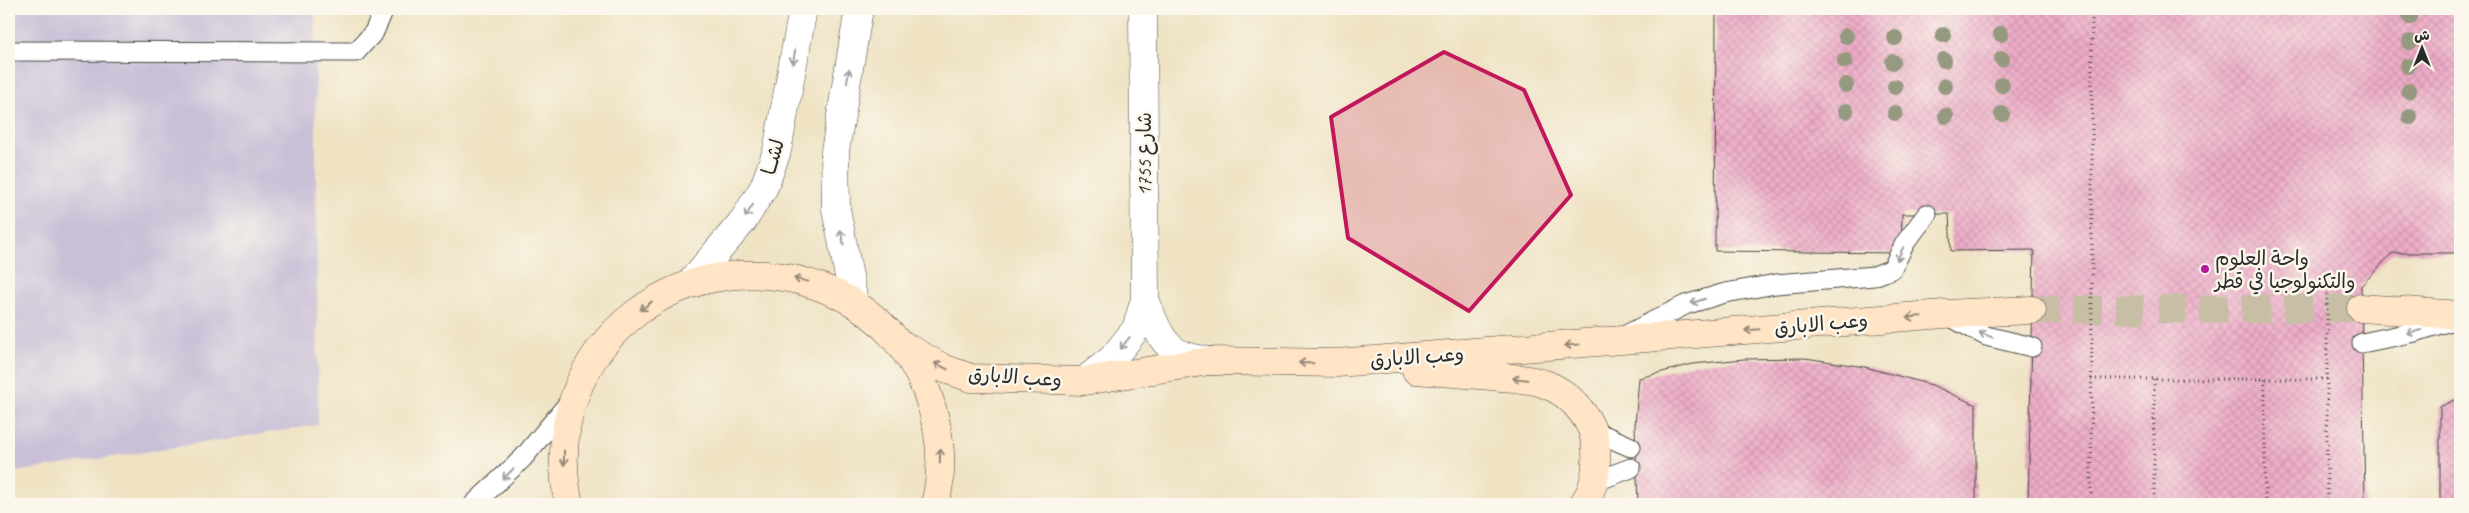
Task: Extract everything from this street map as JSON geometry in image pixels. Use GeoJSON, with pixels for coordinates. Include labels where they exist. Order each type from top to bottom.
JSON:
{"type":"FeatureCollection","features":[{"type":"Feature","properties":{"kind":"street","name":"لشــا"},"geometry":{"type":"LineString","coordinates":[[691,282],[743,221],[764,187],[777,151],[803,9]]}},
{"type":"Feature","properties":{"kind":"street"},"geometry":{"type":"LineString","coordinates":[[854,302],[836,209],[835,151],[859,9]]}},
{"type":"Feature","properties":{"kind":"street","name":"شارع 1755"},"geometry":{"type":"LineString","coordinates":[[1084,381],[1112,359],[1136,329],[1145,299],[1144,9]]}},
{"type":"Feature","properties":{"kind":"street"},"geometry":{"type":"LineString","coordinates":[[569,504],[564,480],[564,438],[574,397],[593,359],[619,327],[652,301],[691,282],[732,274],[774,274],[816,284],[854,302],[870,314],[899,343],[920,376],[934,412],[941,450],[939,489],[935,504]]}},
{"type":"Feature","properties":{"kind":"street","name":"شارع 1755"},"geometry":{"type":"LineString","coordinates":[[1145,299],[1157,330],[1167,344],[1181,354],[1209,361]]}},
{"type":"Feature","properties":{"kind":"street"},"geometry":{"type":"LineString","coordinates":[[2362,308],[2460,316]]}},
{"type":"Feature","properties":{"kind":"street","name":"وعب الابارق"},"geometry":{"type":"LineString","coordinates":[[899,343],[945,369],[971,378],[1084,381],[1209,361],[1337,363],[1944,314],[2032,310]]}},
{"type":"Feature","properties":{"kind":"street"},"geometry":{"type":"LineString","coordinates":[[1337,363],[1536,382],[1562,393],[1587,418],[1594,431],[1597,462],[1589,493]]}},
{"type":"Feature","properties":{"kind":"lane"},"geometry":{"type":"LineString","coordinates":[[9,51],[356,52],[374,32],[384,9]]}},
{"type":"Feature","properties":{"kind":"lane"},"geometry":{"type":"LineString","coordinates":[[1613,342],[1685,305],[1725,293],[1776,284],[1874,276],[1892,269],[1905,242],[1928,214]]}},
{"type":"Feature","properties":{"kind":"lane"},"geometry":{"type":"LineString","coordinates":[[1944,314],[1986,336],[2032,347]]}},
{"type":"Feature","properties":{"kind":"lane"},"geometry":{"type":"LineString","coordinates":[[2362,343],[2414,332],[2460,316]]}},
{"type":"Feature","properties":{"kind":"lane"},"geometry":{"type":"LineString","coordinates":[[474,504],[523,458],[574,397]]}},
{"type":"Feature","properties":{"kind":"lane"},"geometry":{"type":"LineString","coordinates":[[1594,431],[1631,447]]}},
{"type":"Feature","properties":{"kind":"lane"},"geometry":{"type":"LineString","coordinates":[[1589,493],[1631,468]]}},
{"type":"Feature","properties":{"kind":"path"},"geometry":{"type":"LineString","coordinates":[[2091,504],[2092,9]]}},
{"type":"Feature","properties":{"kind":"path"},"geometry":{"type":"LineString","coordinates":[[2327,279],[2327,504]]}},
{"type":"Feature","properties":{"kind":"path"},"geometry":{"type":"LineString","coordinates":[[2091,379],[2327,379]]}},
{"type":"Feature","properties":{"kind":"path"},"geometry":{"type":"LineString","coordinates":[[2154,379],[2154,504]]}},
{"type":"Feature","properties":{"kind":"path"},"geometry":{"type":"LineString","coordinates":[[2265,379],[2265,504]]}},
{"type":"Feature","properties":{"kind":"highlighted area"},"geometry":{"type":"Polygon","coordinates":[[[1444,52],[1524,90],[1571,195],[1469,311],[1348,238],[1331,117],[1444,52]]]}},
{"type":"Feature","properties":{"kind":"shaded area"},"geometry":{"type":"Polygon","coordinates":[[[9,9],[315,9],[318,425],[9,473],[9,9]]]}},
{"type":"Feature","properties":{"kind":"building","name":"واحة العلوم والتكنولوجيا في قطر"},"geometry":{"type":"Polygon","coordinates":[[[1716,9],[2460,9],[2460,253],[2392,253],[2361,286],[2365,504],[2028,504],[2034,250],[1951,251],[1949,214],[1902,214],[1901,253],[1715,251],[1716,9]]]}},
{"type":"Feature","properties":{"kind":"building"},"geometry":{"type":"Polygon","coordinates":[[[1805,358],[1865,367],[1932,385],[1976,405],[1976,504],[1638,504],[1635,425],[1639,378],[1693,364],[1744,359],[1805,358]]]}},
{"type":"Feature","properties":{"kind":"building"},"geometry":{"type":"Polygon","coordinates":[[[2460,397],[2460,504],[2440,504],[2440,407],[2460,397]]]}},
{"type":"Feature","properties":{"kind":"tunnel"},"geometry":{"type":"LineString","coordinates":[[2032,310],[2361,308]]}},
{"type":"Feature","properties":{"kind":"place","name":"واحة العلوم والتكنولوجيا في قطر"},"geometry":{"type":"Point","coordinates":[2205,269]}}]}
